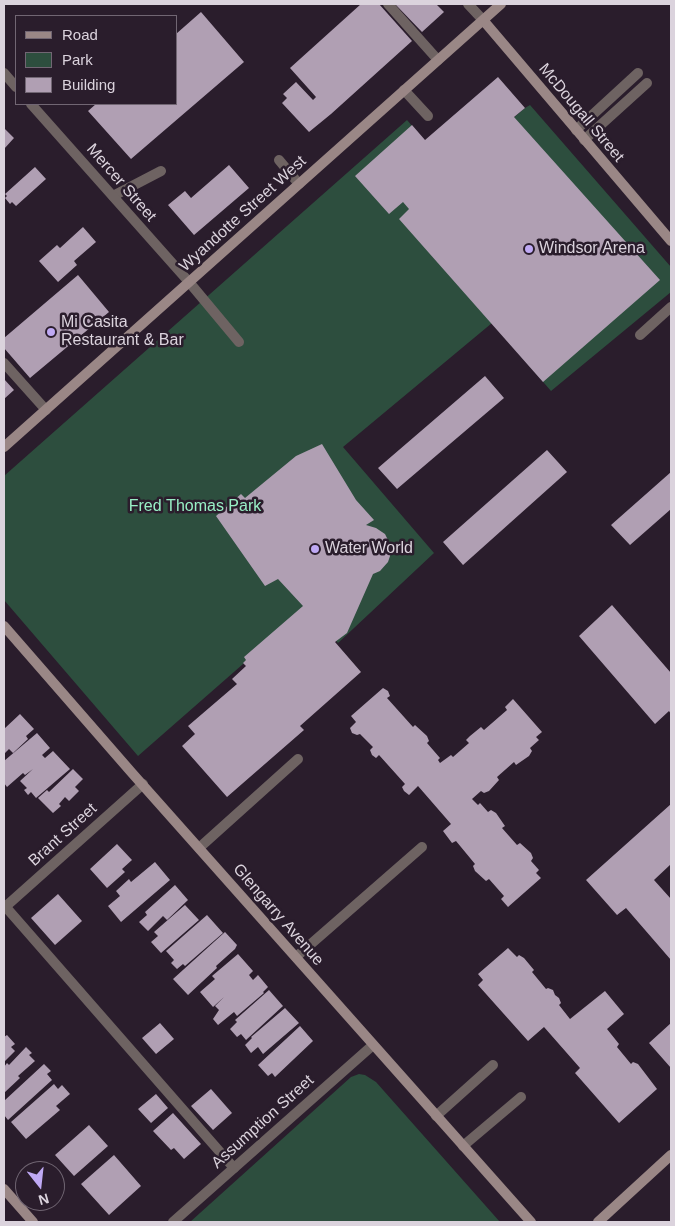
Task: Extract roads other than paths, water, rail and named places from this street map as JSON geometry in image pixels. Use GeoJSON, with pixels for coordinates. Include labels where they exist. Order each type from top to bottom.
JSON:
{"type":"FeatureCollection","features":[{"type":"Feature","properties":{"kind":"main road","name":"Wyandotte Street West"},"geometry":{"type":"LineString","coordinates":[[4,447],[501,4]]}},
{"type":"Feature","properties":{"kind":"main road","name":"McDougall Street"},"geometry":{"type":"LineString","coordinates":[[483,20],[671,241]]}},
{"type":"Feature","properties":{"kind":"main road","name":"Glengarry Avenue"},"geometry":{"type":"LineString","coordinates":[[4,626],[531,1222]]}},
{"type":"Feature","properties":{"kind":"main road"},"geometry":{"type":"LineString","coordinates":[[598,1222],[671,1155]]}},
{"type":"Feature","properties":{"kind":"main road"},"geometry":{"type":"LineString","coordinates":[[4,1189],[33,1222]]}},
{"type":"Feature","properties":{"kind":"street"},"geometry":{"type":"LineString","coordinates":[[388,4],[438,60]]}},
{"type":"Feature","properties":{"kind":"street","name":"McDougall Street"},"geometry":{"type":"LineString","coordinates":[[468,4],[483,20]]}},
{"type":"Feature","properties":{"kind":"street"},"geometry":{"type":"LineString","coordinates":[[4,73],[15,84]]}},
{"type":"Feature","properties":{"kind":"street"},"geometry":{"type":"LineString","coordinates":[[576,130],[638,73]]}},
{"type":"Feature","properties":{"kind":"street"},"geometry":{"type":"LineString","coordinates":[[584,140],[647,83]]}},
{"type":"Feature","properties":{"kind":"street"},"geometry":{"type":"LineString","coordinates":[[404,90],[428,116]]}},
{"type":"Feature","properties":{"kind":"street","name":"Mercer Street"},"geometry":{"type":"LineString","coordinates":[[32,105],[189,282],[239,342]]}},
{"type":"Feature","properties":{"kind":"street"},"geometry":{"type":"LineString","coordinates":[[279,160],[299,184]]}},
{"type":"Feature","properties":{"kind":"street"},"geometry":{"type":"LineString","coordinates":[[113,196],[161,171]]}},
{"type":"Feature","properties":{"kind":"street"},"geometry":{"type":"LineString","coordinates":[[640,335],[671,307]]}},
{"type":"Feature","properties":{"kind":"street"},"geometry":{"type":"LineString","coordinates":[[4,363],[46,410]]}},
{"type":"Feature","properties":{"kind":"street"},"geometry":{"type":"LineString","coordinates":[[199,848],[298,759]]}},
{"type":"Feature","properties":{"kind":"street","name":"Brant Street"},"geometry":{"type":"LineString","coordinates":[[4,907],[143,784]]}},
{"type":"Feature","properties":{"kind":"street"},"geometry":{"type":"LineString","coordinates":[[296,957],[422,847]]}},
{"type":"Feature","properties":{"kind":"street"},"geometry":{"type":"LineString","coordinates":[[4,907],[234,1168]]}},
{"type":"Feature","properties":{"kind":"street","name":"Assumption Street"},"geometry":{"type":"LineString","coordinates":[[173,1222],[373,1045]]}},
{"type":"Feature","properties":{"kind":"street"},"geometry":{"type":"LineString","coordinates":[[436,1116],[493,1065]]}},
{"type":"Feature","properties":{"kind":"street"},"geometry":{"type":"LineString","coordinates":[[463,1146],[520,1097]]}},
{"type":"Feature","properties":{"kind":"place","name":"Windsor Arena"},"geometry":{"type":"Point","coordinates":[529,249]}},
{"type":"Feature","properties":{"kind":"place","name":"Mi Casita Restaurant & Bar"},"geometry":{"type":"Point","coordinates":[51,332]}},
{"type":"Feature","properties":{"kind":"place","name":"Water World"},"geometry":{"type":"Point","coordinates":[315,549]}},
{"type":"Feature","properties":{"kind":"park label","name":"Fred Thomas Park"},"geometry":{"type":"Point","coordinates":[195,507]}}]}
